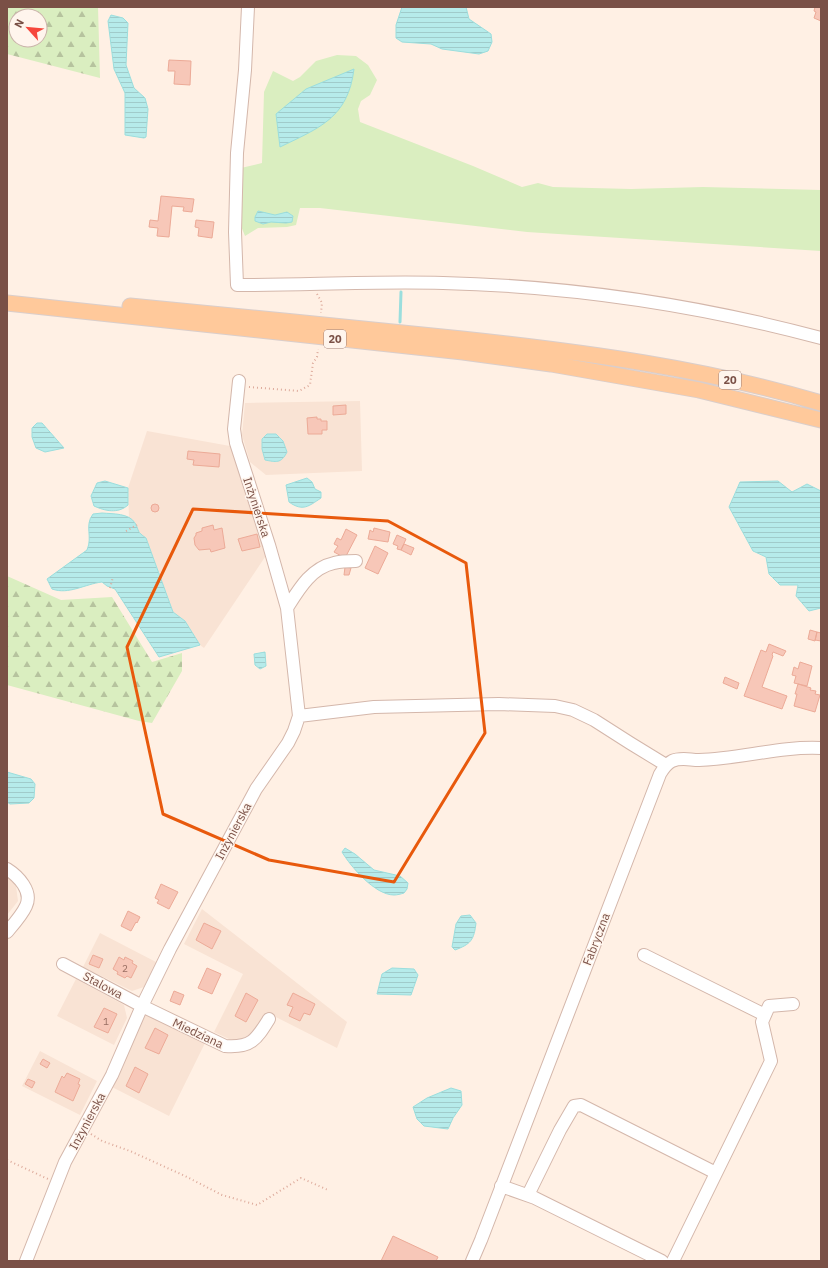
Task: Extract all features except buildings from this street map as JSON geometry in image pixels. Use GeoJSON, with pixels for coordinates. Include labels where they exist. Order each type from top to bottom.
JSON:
{"type":"FeatureCollection","features":[{"type":"Feature","properties":{"kind":"main road","name":"20"},"geometry":{"type":"LineString","coordinates":[[7,293],[554,348],[704,373],[821,403]]}},
{"type":"Feature","properties":{"kind":"main road","name":"20"},"geometry":{"type":"LineString","coordinates":[[7,303],[463,352],[551,364],[699,390],[821,420]]}},
{"type":"Feature","properties":{"kind":"street"},"geometry":{"type":"LineString","coordinates":[[248,7],[245,70],[236,153],[235,232],[237,285],[442,283],[559,290],[650,302],[726,315],[821,338]]}},
{"type":"Feature","properties":{"kind":"street","name":"Inżynierska"},"geometry":{"type":"LineString","coordinates":[[26,1261],[56,1183],[82,1129],[112,1075],[142,1006],[170,949],[245,808],[256,789],[288,743],[299,716],[287,608],[269,544],[236,443],[234,429],[239,385]]}},
{"type":"Feature","properties":{"kind":"street"},"geometry":{"type":"LineString","coordinates":[[287,608],[301,586],[315,572],[334,563],[356,560]]}},
{"type":"Feature","properties":{"kind":"street"},"geometry":{"type":"LineString","coordinates":[[299,716],[374,707],[499,704],[555,706],[573,710],[594,720],[666,765],[680,759],[699,760],[765,752],[821,748]]}},
{"type":"Feature","properties":{"kind":"street","name":"Fabryczna"},"geometry":{"type":"LineString","coordinates":[[472,1261],[660,774],[666,765]]}},
{"type":"Feature","properties":{"kind":"street"},"geometry":{"type":"LineString","coordinates":[[7,869],[16,875],[22,882],[27,892],[27,905],[7,932]]}},
{"type":"Feature","properties":{"kind":"street"},"geometry":{"type":"LineString","coordinates":[[644,955],[765,1015]]}},
{"type":"Feature","properties":{"kind":"street","name":"Stalowa"},"geometry":{"type":"LineString","coordinates":[[63,964],[142,1006]]}},
{"type":"Feature","properties":{"kind":"street"},"geometry":{"type":"LineString","coordinates":[[673,1261],[771,1061],[762,1022],[769,1006],[793,1004]]}},
{"type":"Feature","properties":{"kind":"street","name":"Miedziana"},"geometry":{"type":"LineString","coordinates":[[142,1006],[225,1046],[237,1047],[251,1043],[261,1032],[269,1019]]}},
{"type":"Feature","properties":{"kind":"street"},"geometry":{"type":"LineString","coordinates":[[528,1195],[560,1130],[574,1106],[581,1105],[716,1172]]}},
{"type":"Feature","properties":{"kind":"street"},"geometry":{"type":"LineString","coordinates":[[502,1186],[528,1195],[662,1261]]}},
{"type":"Feature","properties":{"kind":"path"},"geometry":{"type":"LineString","coordinates":[[313,284],[322,303],[320,319]]}},
{"type":"Feature","properties":{"kind":"path"},"geometry":{"type":"LineString","coordinates":[[239,385],[299,391],[310,385],[313,363],[317,357],[318,342]]}},
{"type":"Feature","properties":{"kind":"path"},"geometry":{"type":"LineString","coordinates":[[126,531],[137,524]]}},
{"type":"Feature","properties":{"kind":"path"},"geometry":{"type":"LineString","coordinates":[[110,588],[113,577]]}},
{"type":"Feature","properties":{"kind":"path"},"geometry":{"type":"LineString","coordinates":[[82,1129],[102,1141],[130,1151],[222,1195],[257,1205],[301,1178],[328,1190]]}},
{"type":"Feature","properties":{"kind":"path"},"geometry":{"type":"LineString","coordinates":[[7,1160],[56,1183]]}},
{"type":"Feature","properties":{"kind":"highlighted area"},"geometry":{"type":"Polygon","coordinates":[[[193,509],[388,521],[466,563],[485,733],[394,882],[269,860],[163,814],[127,647],[193,509]]]}},
{"type":"Feature","properties":{"kind":"shaded area"},"geometry":{"type":"Polygon","coordinates":[[[360,401],[362,471],[266,475],[250,462],[242,435],[245,403],[360,401]]]}},
{"type":"Feature","properties":{"kind":"shaded area"},"geometry":{"type":"Polygon","coordinates":[[[147,431],[230,446],[269,551],[204,648],[200,645],[185,621],[173,612],[146,538],[138,533],[134,522],[129,518],[128,488],[147,431]]]}},
{"type":"Feature","properties":{"kind":"shaded area"},"geometry":{"type":"Polygon","coordinates":[[[7,875],[16,886],[18,901],[7,915],[7,875]]]}},
{"type":"Feature","properties":{"kind":"shaded area"},"geometry":{"type":"Polygon","coordinates":[[[202,909],[347,1022],[337,1048],[266,1012],[257,1028],[249,1037],[239,1041],[229,1039],[214,1032],[243,974],[184,944],[202,909]]]}},
{"type":"Feature","properties":{"kind":"shaded area"},"geometry":{"type":"Polygon","coordinates":[[[100,933],[156,962],[144,987],[132,991],[83,967],[100,933]]]}},
{"type":"Feature","properties":{"kind":"shaded area"},"geometry":{"type":"Polygon","coordinates":[[[76,979],[124,1005],[127,1018],[114,1045],[57,1016],[76,979]]]}},
{"type":"Feature","properties":{"kind":"shaded area"},"geometry":{"type":"Polygon","coordinates":[[[145,1013],[205,1043],[169,1116],[110,1086],[145,1013]]]}},
{"type":"Feature","properties":{"kind":"shaded area"},"geometry":{"type":"Polygon","coordinates":[[[40,1051],[97,1081],[80,1115],[22,1086],[40,1051]]]}},
{"type":"Feature","properties":{"kind":"green space"},"geometry":{"type":"Polygon","coordinates":[[[7,7],[98,7],[100,78],[7,54],[7,7]]]}},
{"type":"Feature","properties":{"kind":"green space"},"geometry":{"type":"Polygon","coordinates":[[[337,55],[356,56],[368,65],[377,80],[370,95],[361,101],[358,109],[360,122],[473,166],[522,187],[538,183],[553,187],[631,189],[703,187],[821,190],[821,251],[527,232],[320,208],[300,208],[296,225],[287,227],[258,228],[245,236],[241,226],[241,168],[262,163],[264,92],[273,71],[293,81],[300,77],[316,61],[337,55]]]}},
{"type":"Feature","properties":{"kind":"green space"},"geometry":{"type":"Polygon","coordinates":[[[7,576],[61,600],[112,597],[152,662],[182,653],[182,671],[152,723],[139,721],[7,685],[7,576]]]}},
{"type":"Feature","properties":{"kind":"water"},"geometry":{"type":"Polygon","coordinates":[[[402,7],[466,7],[469,19],[491,34],[492,42],[488,51],[479,54],[442,49],[431,44],[402,42],[396,38],[396,25],[402,7]]]}},
{"type":"Feature","properties":{"kind":"water"},"geometry":{"type":"Polygon","coordinates":[[[111,15],[123,18],[128,23],[126,65],[134,88],[145,98],[148,109],[146,137],[144,138],[125,135],[125,93],[114,69],[108,21],[111,15]]]}},
{"type":"Feature","properties":{"kind":"water"},"geometry":{"type":"Polygon","coordinates":[[[354,69],[351,86],[338,110],[319,127],[280,147],[276,114],[306,89],[354,69]]]}},
{"type":"Feature","properties":{"kind":"water"},"geometry":{"type":"Polygon","coordinates":[[[258,211],[275,215],[287,212],[293,216],[292,222],[271,222],[263,224],[255,221],[258,211]]]}},
{"type":"Feature","properties":{"kind":"water"},"geometry":{"type":"Polygon","coordinates":[[[37,423],[42,423],[64,448],[45,452],[36,448],[32,437],[32,428],[37,423]]]}},
{"type":"Feature","properties":{"kind":"water"},"geometry":{"type":"Polygon","coordinates":[[[267,434],[276,434],[283,441],[287,452],[283,459],[275,462],[265,460],[262,449],[262,439],[267,434]]]}},
{"type":"Feature","properties":{"kind":"water"},"geometry":{"type":"Polygon","coordinates":[[[307,478],[312,482],[315,489],[321,492],[321,498],[306,507],[298,507],[289,502],[286,485],[307,478]]]}},
{"type":"Feature","properties":{"kind":"water"},"geometry":{"type":"Polygon","coordinates":[[[105,481],[128,488],[128,505],[116,511],[94,506],[91,496],[97,483],[105,481]]]}},
{"type":"Feature","properties":{"kind":"water"},"geometry":{"type":"Polygon","coordinates":[[[778,481],[792,492],[807,484],[821,491],[821,608],[809,611],[796,596],[798,585],[780,585],[769,574],[766,557],[753,551],[729,507],[740,482],[778,481]]]}},
{"type":"Feature","properties":{"kind":"water"},"geometry":{"type":"Polygon","coordinates":[[[102,513],[129,517],[135,523],[139,533],[146,538],[173,612],[185,621],[200,645],[159,657],[115,589],[102,582],[65,591],[52,589],[47,579],[87,550],[89,545],[90,518],[93,514],[102,513]]]}},
{"type":"Feature","properties":{"kind":"water"},"geometry":{"type":"Polygon","coordinates":[[[265,652],[266,666],[260,669],[255,665],[254,654],[265,652]]]}},
{"type":"Feature","properties":{"kind":"water"},"geometry":{"type":"Polygon","coordinates":[[[7,772],[31,779],[35,784],[34,798],[29,803],[10,804],[7,802],[7,772]]]}},
{"type":"Feature","properties":{"kind":"water"},"geometry":{"type":"Polygon","coordinates":[[[345,848],[355,854],[374,870],[400,876],[408,883],[407,889],[404,893],[395,895],[387,894],[379,890],[364,879],[351,865],[342,852],[345,848]]]}},
{"type":"Feature","properties":{"kind":"water"},"geometry":{"type":"Polygon","coordinates":[[[470,915],[476,923],[473,937],[465,946],[455,950],[452,947],[456,924],[461,916],[470,915]]]}},
{"type":"Feature","properties":{"kind":"water"},"geometry":{"type":"Polygon","coordinates":[[[392,968],[414,969],[418,975],[411,995],[377,994],[382,974],[392,968]]]}},
{"type":"Feature","properties":{"kind":"water"},"geometry":{"type":"Polygon","coordinates":[[[451,1088],[461,1091],[462,1105],[453,1118],[448,1129],[424,1126],[417,1119],[413,1107],[427,1098],[451,1088]]]}},
{"type":"Feature","properties":{"kind":"waterway"},"geometry":{"type":"LineString","coordinates":[[400,322],[401,292]]}}]}
